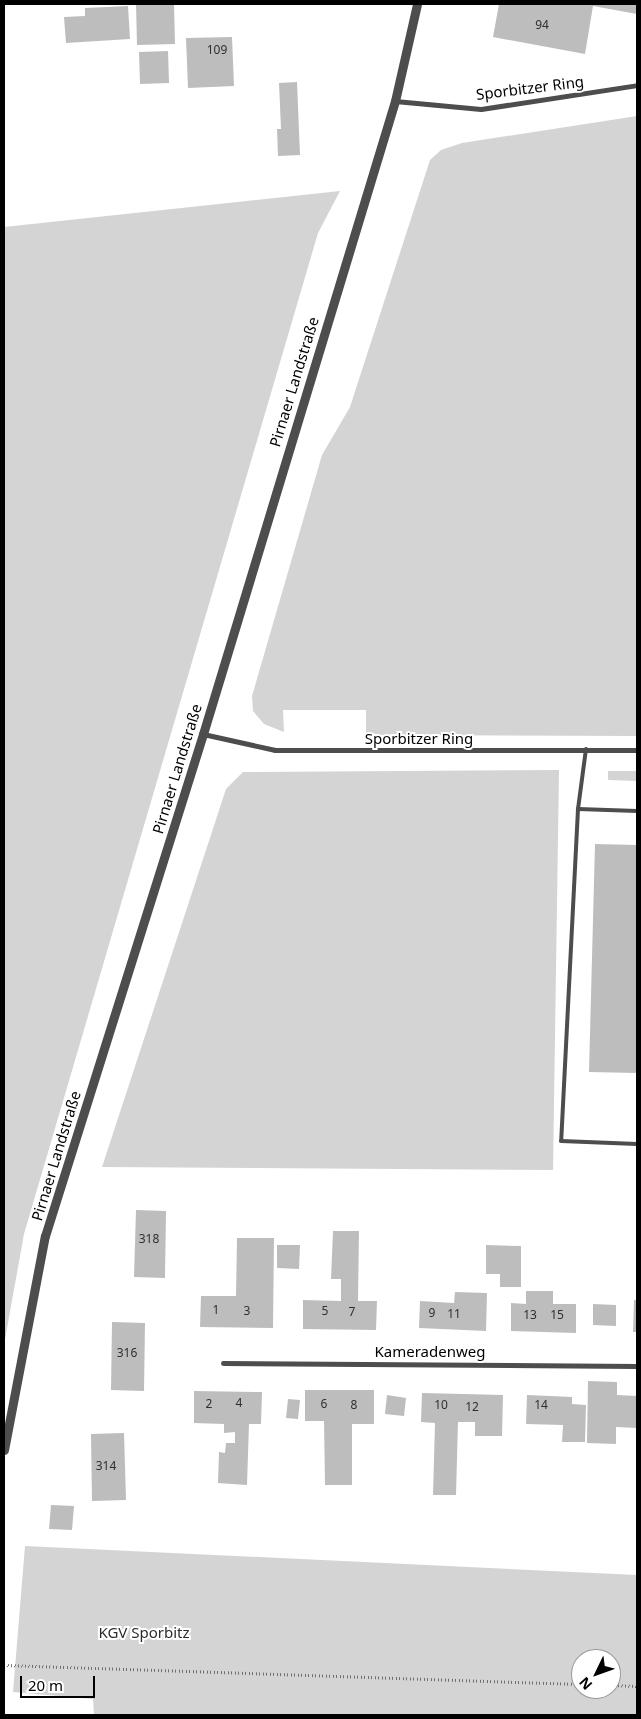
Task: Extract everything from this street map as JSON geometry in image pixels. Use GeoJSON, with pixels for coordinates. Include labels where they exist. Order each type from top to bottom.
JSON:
{"type":"FeatureCollection","features":[{"type":"Feature","properties":{"kind":"street","name":"Pirnaer Landstraße"},"geometry":{"type":"LineString","coordinates":[[4,1450],[45,1236],[203,734],[395,101],[417,4]]}},
{"type":"Feature","properties":{"kind":"street","name":"Sporbitzer Ring"},"geometry":{"type":"LineString","coordinates":[[395,101],[481,109],[637,85]]}},
{"type":"Feature","properties":{"kind":"street","name":"Sporbitzer Ring"},"geometry":{"type":"LineString","coordinates":[[203,734],[275,750],[407,752],[637,750]]}},
{"type":"Feature","properties":{"kind":"street","name":"Kameradenweg"},"geometry":{"type":"LineString","coordinates":[[223,1363],[637,1366]]}},
{"type":"Feature","properties":{"kind":"lane"},"geometry":{"type":"LineString","coordinates":[[586,749],[578,809],[561,1141],[637,1144]]}},
{"type":"Feature","properties":{"kind":"lane"},"geometry":{"type":"LineString","coordinates":[[578,809],[637,811]]}},
{"type":"Feature","properties":{"kind":"path"},"geometry":{"type":"LineString","coordinates":[[4,1665],[571,1684]]}},
{"type":"Feature","properties":{"kind":"path"},"geometry":{"type":"LineString","coordinates":[[621,1685],[637,1686]]}},
{"type":"Feature","properties":{"kind":"green space"},"geometry":{"type":"Polygon","coordinates":[[[637,116],[637,736],[366,735],[366,710],[283,710],[284,732],[264,724],[253,711],[252,696],[322,455],[350,407],[430,160],[441,150],[462,143],[637,116]]]}},
{"type":"Feature","properties":{"kind":"green space"},"geometry":{"type":"Polygon","coordinates":[[[340,191],[318,233],[24,1234],[4,1345],[4,227],[340,191]]]}},
{"type":"Feature","properties":{"kind":"green space"},"geometry":{"type":"Polygon","coordinates":[[[559,770],[553,1170],[102,1167],[226,789],[243,772],[559,770]]]}},
{"type":"Feature","properties":{"kind":"green space"},"geometry":{"type":"Polygon","coordinates":[[[608,771],[637,771],[637,781],[608,780],[608,771]]]}},
{"type":"Feature","properties":{"kind":"green space","name":"KGV Sporbitz"},"geometry":{"type":"Polygon","coordinates":[[[25,1546],[637,1575],[637,1715],[94,1715],[93,1699],[13,1692],[25,1546]]]}},
{"type":"Feature","properties":{"kind":"building"},"geometry":{"type":"Polygon","coordinates":[[[136,4],[174,4],[175,44],[137,45],[136,4]]]}},
{"type":"Feature","properties":{"kind":"building"},"geometry":{"type":"Polygon","coordinates":[[[499,4],[637,4],[637,14],[593,6],[585,54],[493,37],[499,4]]]}},
{"type":"Feature","properties":{"kind":"building"},"geometry":{"type":"Polygon","coordinates":[[[128,6],[130,39],[66,43],[64,17],[85,16],[85,8],[128,6]]]}},
{"type":"Feature","properties":{"kind":"building"},"geometry":{"type":"Polygon","coordinates":[[[232,37],[234,86],[188,88],[186,38],[232,37]]]}},
{"type":"Feature","properties":{"kind":"building"},"geometry":{"type":"Polygon","coordinates":[[[168,51],[169,83],[140,84],[139,52],[168,51]]]}},
{"type":"Feature","properties":{"kind":"building"},"geometry":{"type":"Polygon","coordinates":[[[297,82],[300,155],[278,156],[277,129],[281,129],[279,83],[297,82]]]}},
{"type":"Feature","properties":{"kind":"building"},"geometry":{"type":"Polygon","coordinates":[[[595,844],[637,845],[637,1073],[589,1072],[595,844]]]}},
{"type":"Feature","properties":{"kind":"building"},"geometry":{"type":"Polygon","coordinates":[[[136,1210],[166,1211],[165,1278],[134,1277],[136,1210]]]}},
{"type":"Feature","properties":{"kind":"building"},"geometry":{"type":"Polygon","coordinates":[[[333,1231],[359,1231],[358,1301],[377,1301],[376,1330],[303,1329],[303,1300],[341,1301],[341,1279],[331,1279],[333,1231]]]}},
{"type":"Feature","properties":{"kind":"building"},"geometry":{"type":"Polygon","coordinates":[[[237,1238],[274,1238],[273,1328],[200,1327],[201,1296],[236,1296],[237,1238]]]}},
{"type":"Feature","properties":{"kind":"building"},"geometry":{"type":"Polygon","coordinates":[[[277,1245],[300,1245],[299,1269],[277,1268],[277,1245]]]}},
{"type":"Feature","properties":{"kind":"building"},"geometry":{"type":"Polygon","coordinates":[[[486,1245],[521,1246],[521,1287],[500,1287],[500,1274],[486,1274],[486,1245]]]}},
{"type":"Feature","properties":{"kind":"building"},"geometry":{"type":"Polygon","coordinates":[[[526,1291],[553,1291],[553,1304],[576,1304],[576,1333],[511,1331],[511,1303],[526,1304],[526,1291]]]}},
{"type":"Feature","properties":{"kind":"building"},"geometry":{"type":"Polygon","coordinates":[[[455,1292],[487,1293],[486,1331],[419,1328],[420,1301],[454,1303],[455,1292]]]}},
{"type":"Feature","properties":{"kind":"building"},"geometry":{"type":"Polygon","coordinates":[[[634,1300],[637,1300],[637,1332],[633,1332],[634,1300]]]}},
{"type":"Feature","properties":{"kind":"building"},"geometry":{"type":"Polygon","coordinates":[[[593,1304],[616,1305],[616,1326],[593,1325],[593,1304]]]}},
{"type":"Feature","properties":{"kind":"building"},"geometry":{"type":"Polygon","coordinates":[[[112,1322],[145,1323],[144,1391],[111,1390],[112,1322]]]}},
{"type":"Feature","properties":{"kind":"building"},"geometry":{"type":"Polygon","coordinates":[[[588,1381],[617,1382],[617,1395],[637,1396],[637,1428],[616,1427],[616,1444],[587,1443],[588,1381]]]}},
{"type":"Feature","properties":{"kind":"building"},"geometry":{"type":"Polygon","coordinates":[[[305,1390],[374,1390],[374,1424],[352,1424],[352,1485],[325,1485],[324,1421],[305,1421],[305,1390]]]}},
{"type":"Feature","properties":{"kind":"building"},"geometry":{"type":"Polygon","coordinates":[[[194,1391],[262,1392],[261,1424],[249,1424],[247,1485],[218,1483],[219,1452],[225,1453],[226,1443],[235,1443],[235,1432],[224,1433],[224,1424],[194,1423],[194,1391]]]}},
{"type":"Feature","properties":{"kind":"building"},"geometry":{"type":"Polygon","coordinates":[[[422,1393],[503,1395],[502,1436],[475,1436],[475,1422],[458,1422],[456,1495],[433,1495],[435,1423],[421,1422],[422,1393]]]}},
{"type":"Feature","properties":{"kind":"building"},"geometry":{"type":"Polygon","coordinates":[[[387,1395],[406,1398],[404,1416],[385,1414],[387,1395]]]}},
{"type":"Feature","properties":{"kind":"building"},"geometry":{"type":"Polygon","coordinates":[[[527,1395],[572,1397],[572,1404],[586,1405],[585,1442],[562,1442],[563,1425],[526,1424],[527,1395]]]}},
{"type":"Feature","properties":{"kind":"building"},"geometry":{"type":"Polygon","coordinates":[[[288,1399],[300,1400],[298,1419],[286,1418],[288,1399]]]}},
{"type":"Feature","properties":{"kind":"building"},"geometry":{"type":"Polygon","coordinates":[[[124,1433],[126,1500],[92,1501],[91,1434],[124,1433]]]}},
{"type":"Feature","properties":{"kind":"building"},"geometry":{"type":"Polygon","coordinates":[[[51,1505],[74,1506],[72,1530],[49,1529],[51,1505]]]}}]}
